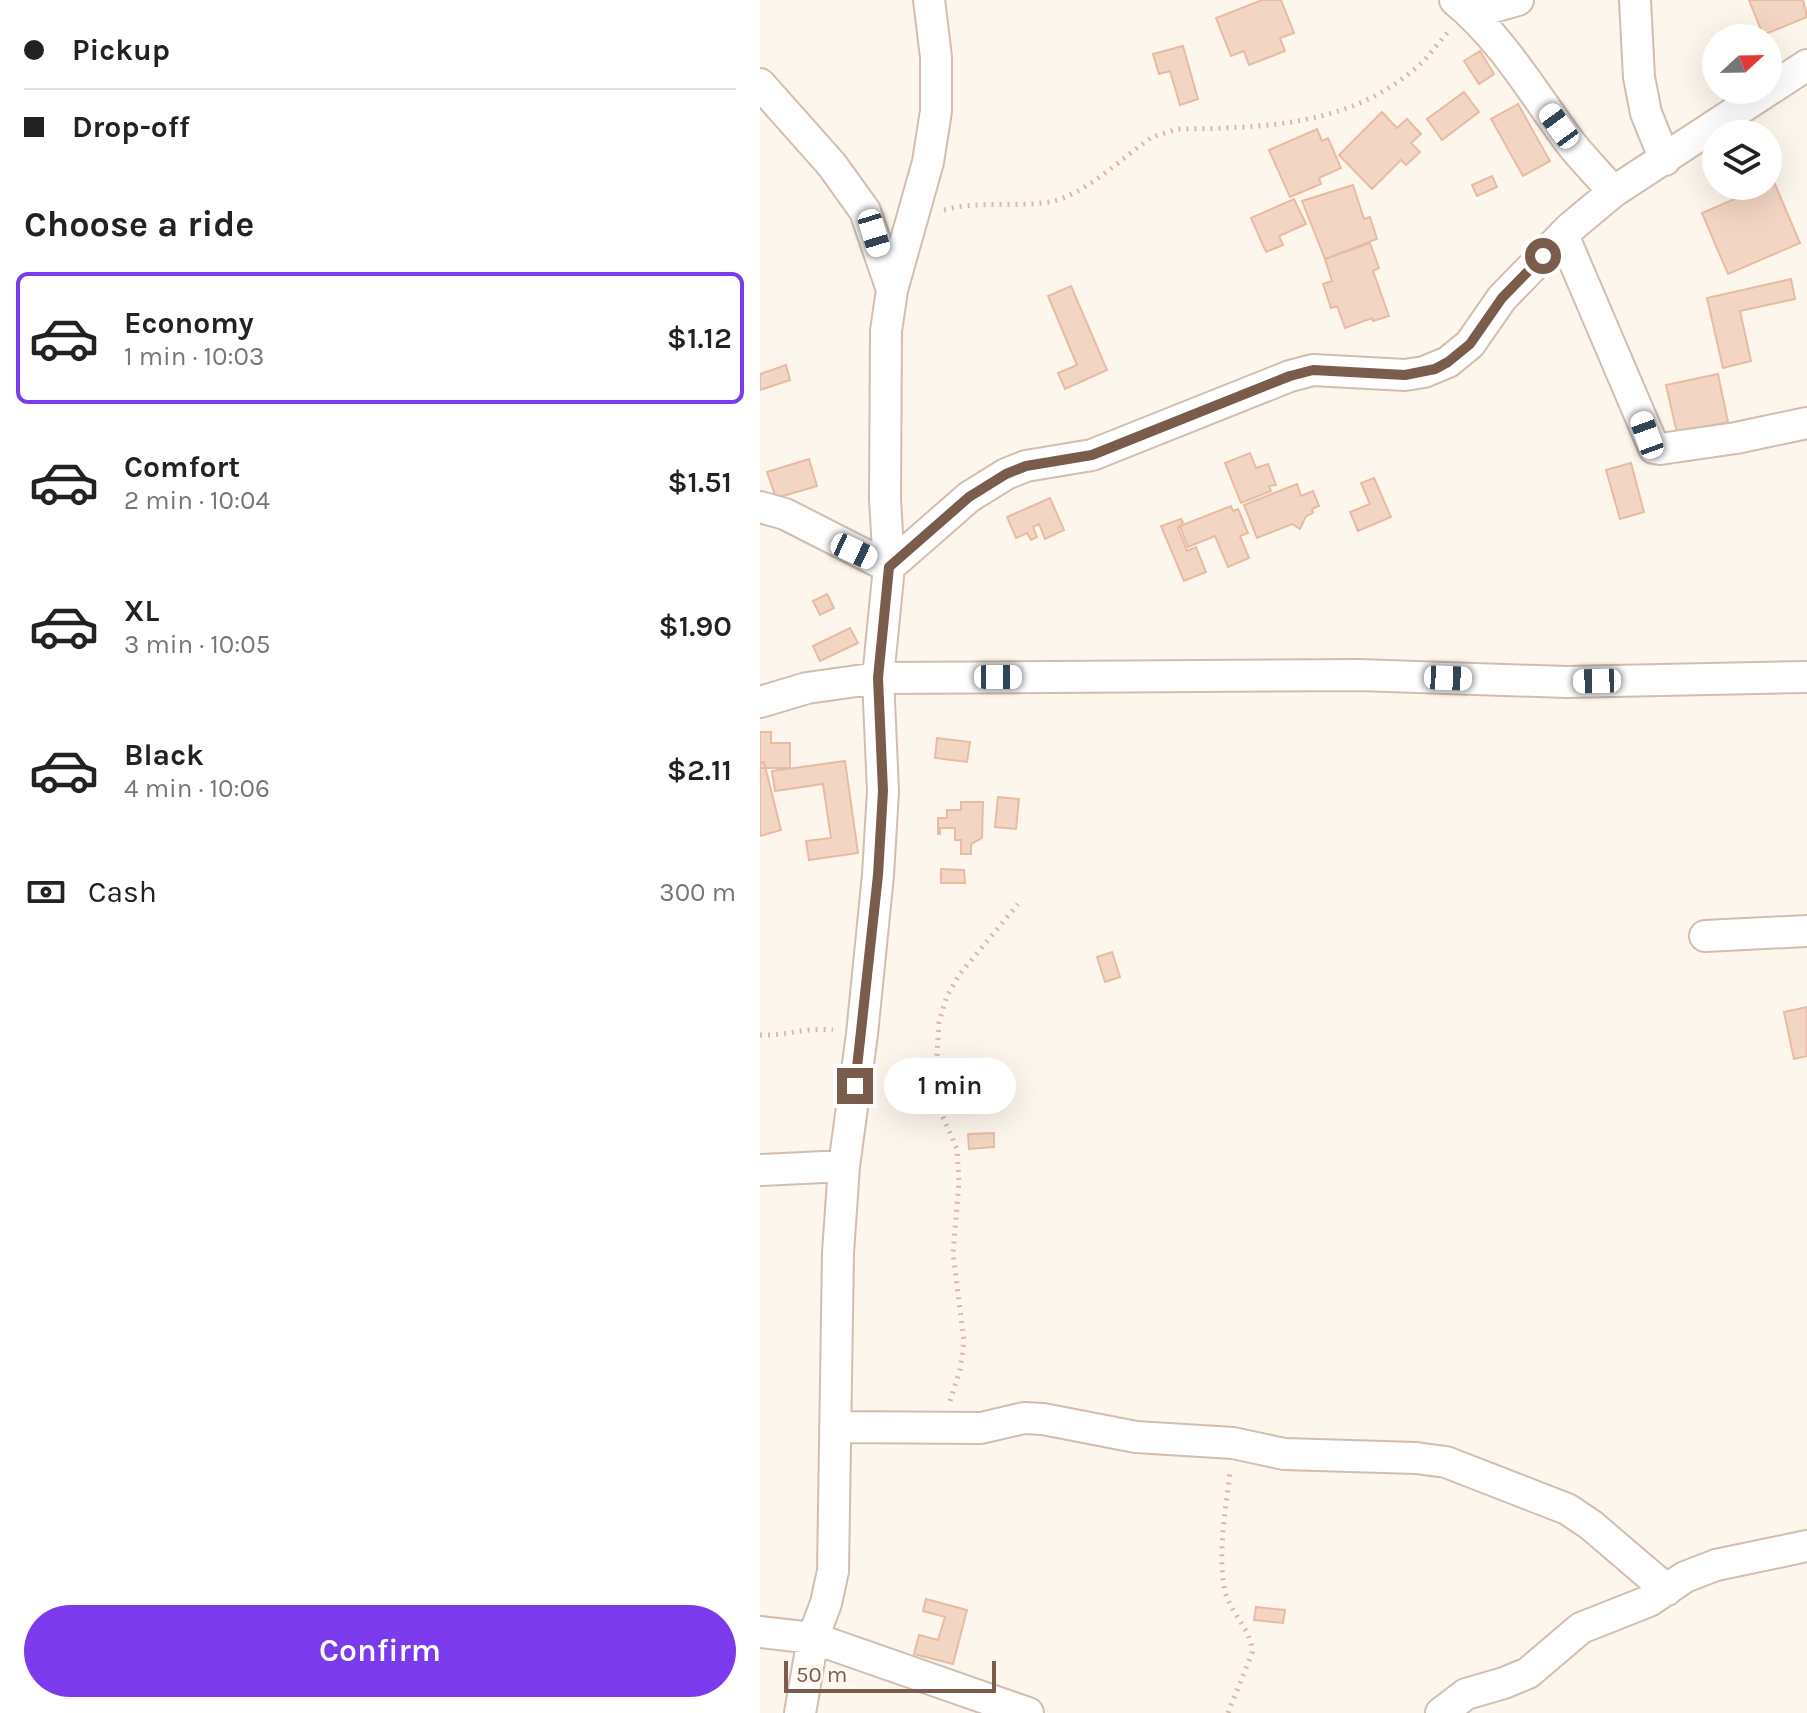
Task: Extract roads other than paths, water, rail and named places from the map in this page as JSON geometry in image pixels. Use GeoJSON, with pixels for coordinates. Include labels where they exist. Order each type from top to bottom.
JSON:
{"type":"FeatureCollection","features":[{"type":"Feature","properties":{"kind":"street"},"geometry":{"type":"LineString","coordinates":[[800,1713],[813,1638],[826,1603],[833,1571],[838,1253],[844,1166],[862,1034],[878,875],[883,791],[878,678],[889,567],[885,499],[886,331],[892,290],[928,162],[936,111],[936,57],[929,0]]}},
{"type":"Feature","properties":{"kind":"street"},"geometry":{"type":"LineString","coordinates":[[1463,7],[1518,0]]}},
{"type":"Feature","properties":{"kind":"street"},"geometry":{"type":"LineString","coordinates":[[1635,0],[1639,77],[1646,113],[1665,160]]}},
{"type":"Feature","properties":{"kind":"street"},"geometry":{"type":"LineString","coordinates":[[1463,7],[1514,65],[1574,147],[1613,192]]}},
{"type":"Feature","properties":{"kind":"street"},"geometry":{"type":"LineString","coordinates":[[889,567],[977,491],[1026,466],[1092,455],[1290,376],[1313,370],[1405,375],[1424,372],[1448,362],[1470,344],[1502,298],[1563,235],[1613,192],[1807,65]]}},
{"type":"Feature","properties":{"kind":"street"},"geometry":{"type":"LineString","coordinates":[[760,84],[832,165],[865,211],[892,290]]}},
{"type":"Feature","properties":{"kind":"street"},"geometry":{"type":"LineString","coordinates":[[1563,235],[1654,448],[1736,438],[1807,423]]}},
{"type":"Feature","properties":{"kind":"street"},"geometry":{"type":"LineString","coordinates":[[760,507],[785,514],[889,567]]}},
{"type":"Feature","properties":{"kind":"street"},"geometry":{"type":"LineString","coordinates":[[760,702],[807,688],[878,678],[1359,675],[1566,682],[1807,677]]}},
{"type":"Feature","properties":{"kind":"street"},"geometry":{"type":"LineString","coordinates":[[1705,936],[1807,931]]}},
{"type":"Feature","properties":{"kind":"street"},"geometry":{"type":"LineString","coordinates":[[760,1170],[844,1166]]}},
{"type":"Feature","properties":{"kind":"street"},"geometry":{"type":"LineString","coordinates":[[835,1427],[981,1428],[1024,1418],[1043,1419],[1136,1437],[1233,1443],[1284,1454],[1416,1458],[1446,1462],[1567,1509],[1591,1525],[1667,1590]]}},
{"type":"Feature","properties":{"kind":"street"},"geometry":{"type":"LineString","coordinates":[[1441,1713],[1466,1694],[1528,1673],[1581,1628],[1649,1601],[1685,1577],[1716,1565],[1807,1546]]}},
{"type":"Feature","properties":{"kind":"street"},"geometry":{"type":"LineString","coordinates":[[760,1632],[813,1638],[1028,1713]]}}]}
